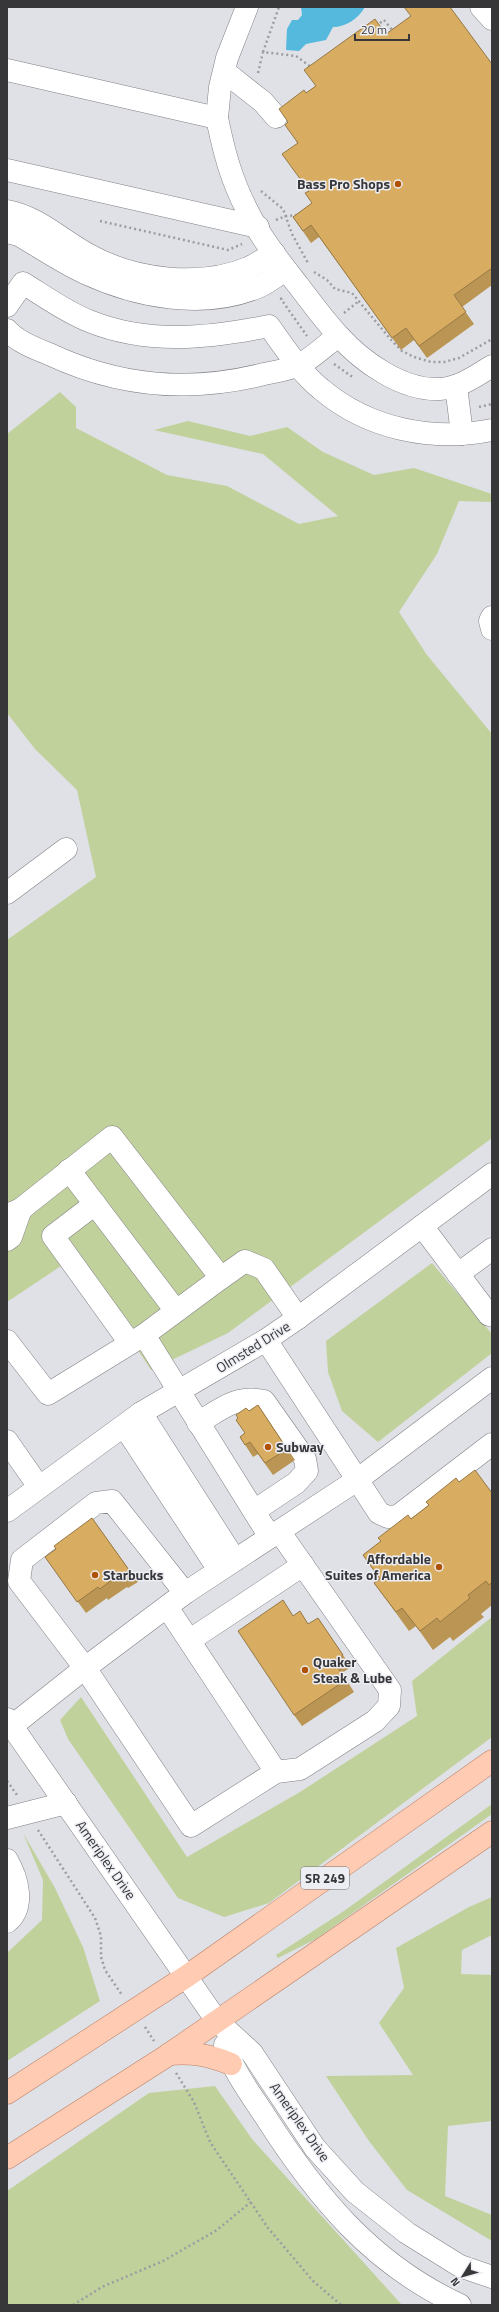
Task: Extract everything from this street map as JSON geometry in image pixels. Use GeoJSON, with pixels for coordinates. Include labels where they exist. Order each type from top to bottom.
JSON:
{"type":"FeatureCollection","features":[{"type":"Feature","properties":{"kind":"main road","name":"SR 249"},"geometry":{"type":"LineString","coordinates":[[7,2093],[187,1976],[492,1761]]}},
{"type":"Feature","properties":{"kind":"main road"},"geometry":{"type":"LineString","coordinates":[[7,2158],[167,2055],[492,1832]]}},
{"type":"Feature","properties":{"kind":"main road"},"geometry":{"type":"LineString","coordinates":[[167,2055],[190,2052],[210,2056],[231,2064]]}},
{"type":"Feature","properties":{"kind":"street"},"geometry":{"type":"LineString","coordinates":[[247,7],[227,58],[225,72],[220,87],[217,118],[227,164],[248,211],[280,261],[338,336],[364,358],[399,381],[434,388],[456,386],[476,377],[492,366]]}},
{"type":"Feature","properties":{"kind":"street"},"geometry":{"type":"LineString","coordinates":[[482,7],[492,19]]}},
{"type":"Feature","properties":{"kind":"street"},"geometry":{"type":"LineString","coordinates":[[7,70],[217,118]]}},
{"type":"Feature","properties":{"kind":"street"},"geometry":{"type":"LineString","coordinates":[[225,72],[263,102],[276,117]]}},
{"type":"Feature","properties":{"kind":"street"},"geometry":{"type":"LineString","coordinates":[[7,170],[258,227]]}},
{"type":"Feature","properties":{"kind":"street"},"geometry":{"type":"LineString","coordinates":[[7,212],[19,214],[41,223],[90,256],[122,268],[154,277],[188,279],[223,276],[280,261]]}},
{"type":"Feature","properties":{"kind":"street"},"geometry":{"type":"LineString","coordinates":[[7,232],[19,235],[85,273],[128,290],[165,297],[203,299],[258,287],[280,261]]}},
{"type":"Feature","properties":{"kind":"street"},"geometry":{"type":"LineString","coordinates":[[7,306],[23,283],[88,321],[144,336],[183,338],[220,336],[269,326],[298,366],[321,389],[359,414],[400,429],[433,435],[462,434],[492,430]]}},
{"type":"Feature","properties":{"kind":"street"},"geometry":{"type":"LineString","coordinates":[[7,330],[40,350],[76,367],[123,379],[161,384],[206,386],[245,379],[298,366],[338,336]]}},
{"type":"Feature","properties":{"kind":"street"},"geometry":{"type":"LineString","coordinates":[[456,386],[462,434]]}},
{"type":"Feature","properties":{"kind":"street"},"geometry":{"type":"LineString","coordinates":[[492,617],[490,622],[492,630]]}},
{"type":"Feature","properties":{"kind":"street"},"geometry":{"type":"LineString","coordinates":[[7,893],[66,849]]}},
{"type":"Feature","properties":{"kind":"street"},"geometry":{"type":"LineString","coordinates":[[7,1240],[11,1237],[14,1212],[112,1137],[221,1278]]}},
{"type":"Feature","properties":{"kind":"street"},"geometry":{"type":"LineString","coordinates":[[69,1170],[176,1311]]}},
{"type":"Feature","properties":{"kind":"street","name":"Olmsted Drive"},"geometry":{"type":"LineString","coordinates":[[7,1511],[141,1413],[266,1340],[298,1318],[492,1174]]}},
{"type":"Feature","properties":{"kind":"street"},"geometry":{"type":"LineString","coordinates":[[95,1204],[53,1236],[178,1392],[254,1512],[303,1566],[390,1690],[389,1706],[374,1721],[300,1769],[276,1772],[191,1826],[85,1668],[19,1581],[22,1560],[96,1503],[112,1501],[186,1593]]}},
{"type":"Feature","properties":{"kind":"street"},"geometry":{"type":"LineString","coordinates":[[422,1226],[491,1316]]}},
{"type":"Feature","properties":{"kind":"street"},"geometry":{"type":"LineString","coordinates":[[458,1274],[492,1249]]}},
{"type":"Feature","properties":{"kind":"street"},"geometry":{"type":"LineString","coordinates":[[7,1341],[48,1394],[137,1339],[245,1262],[264,1269],[298,1318]]}},
{"type":"Feature","properties":{"kind":"street"},"geometry":{"type":"LineString","coordinates":[[266,1340],[357,1480],[380,1512],[388,1517],[398,1516],[492,1444]]}},
{"type":"Feature","properties":{"kind":"street"},"geometry":{"type":"LineString","coordinates":[[10,1722],[186,1593],[357,1480],[488,1388]]}},
{"type":"Feature","properties":{"kind":"street"},"geometry":{"type":"LineString","coordinates":[[198,1423],[235,1401],[250,1398],[264,1401],[305,1459],[307,1471],[296,1483],[254,1512]]}},
{"type":"Feature","properties":{"kind":"street"},"geometry":{"type":"LineString","coordinates":[[141,1413],[227,1565]]}},
{"type":"Feature","properties":{"kind":"street"},"geometry":{"type":"LineString","coordinates":[[124,1426],[227,1565]]}},
{"type":"Feature","properties":{"kind":"street"},"geometry":{"type":"LineString","coordinates":[[7,1440],[39,1488]]}},
{"type":"Feature","properties":{"kind":"street"},"geometry":{"type":"LineString","coordinates":[[190,1640],[303,1566]]}},
{"type":"Feature","properties":{"kind":"street"},"geometry":{"type":"LineString","coordinates":[[167,1607],[276,1772]]}},
{"type":"Feature","properties":{"kind":"street","name":"Ameriplex Drive"},"geometry":{"type":"LineString","coordinates":[[10,1722],[217,2021],[252,2053],[315,2148],[355,2192],[407,2233],[460,2266],[492,2278]]}},
{"type":"Feature","properties":{"kind":"street"},"geometry":{"type":"LineString","coordinates":[[7,1818],[66,1803]]}},
{"type":"Feature","properties":{"kind":"street"},"geometry":{"type":"LineString","coordinates":[[7,1860],[13,1871],[18,1899],[16,1911],[7,1922]]}},
{"type":"Feature","properties":{"kind":"street","name":"Ameriplex Drive"},"geometry":{"type":"LineString","coordinates":[[217,2021],[231,2064],[294,2162],[331,2209],[385,2260],[443,2297],[460,2305]]}},
{"type":"Feature","properties":{"kind":"path"},"geometry":{"type":"LineString","coordinates":[[263,52],[279,7]]}},
{"type":"Feature","properties":{"kind":"path"},"geometry":{"type":"LineString","coordinates":[[7,1781],[29,1813],[44,1840],[95,1918],[101,1936],[101,1957],[105,1970],[167,2055],[194,2102],[210,2142],[252,2202],[268,2228],[313,2281],[341,2305]]}},
{"type":"Feature","properties":{"kind":"path"},"geometry":{"type":"LineString","coordinates":[[73,2305],[102,2287],[163,2261],[217,2230],[252,2202]]}},
{"type":"Feature","properties":{"kind":"green space"},"geometry":{"type":"Polygon","coordinates":[[[60,392],[76,407],[76,428],[167,475],[227,486],[299,524],[338,516],[263,454],[154,430],[188,421],[250,436],[287,427],[323,452],[374,475],[414,468],[492,494],[492,502],[459,501],[437,554],[399,612],[427,655],[492,734],[492,1138],[228,1333],[151,1370],[76,1256],[7,1302],[7,940],[96,877],[77,790],[35,749],[7,713],[7,434],[60,392]]]}},
{"type":"Feature","properties":{"kind":"green space"},"geometry":{"type":"Polygon","coordinates":[[[432,1263],[492,1334],[492,1353],[378,1442],[342,1411],[328,1372],[326,1341],[432,1263]]]}},
{"type":"Feature","properties":{"kind":"green space"},"geometry":{"type":"Polygon","coordinates":[[[492,1617],[492,1737],[269,1903],[224,1917],[178,1898],[68,1739],[60,1720],[81,1697],[187,1857],[300,1792],[417,1716],[412,1681],[492,1617]]]}},
{"type":"Feature","properties":{"kind":"green space"},"geometry":{"type":"Polygon","coordinates":[[[492,1804],[492,1814],[316,1939],[278,1958],[276,1955],[344,1911],[492,1804]]]}},
{"type":"Feature","properties":{"kind":"green space"},"geometry":{"type":"Polygon","coordinates":[[[23,1833],[55,1888],[83,1947],[100,2001],[7,2061],[7,1953],[42,1920],[43,1880],[23,1833]]]}},
{"type":"Feature","properties":{"kind":"green space"},"geometry":{"type":"Polygon","coordinates":[[[492,1897],[492,1935],[462,1950],[461,1974],[492,1975],[492,2121],[448,2126],[445,2196],[492,2215],[492,2241],[407,2190],[369,2141],[326,2076],[413,2075],[379,2023],[404,1988],[396,1948],[469,1907],[492,1897]]]}},
{"type":"Feature","properties":{"kind":"green space"},"geometry":{"type":"Polygon","coordinates":[[[215,2086],[252,2139],[402,2305],[7,2305],[7,2191],[149,2093],[215,2086]]]}},
{"type":"Feature","properties":{"kind":"water"},"geometry":{"type":"Polygon","coordinates":[[[301,7],[365,7],[351,22],[342,26],[333,27],[326,40],[306,44],[299,51],[286,50],[287,29],[292,20],[298,20],[302,15],[301,7]]]}},
{"type":"Feature","properties":{"kind":"building","name":"Bass Pro Shops"},"geometry":{"type":"Polygon","coordinates":[[[404,7],[450,7],[492,64],[492,268],[454,295],[466,312],[419,346],[406,328],[392,338],[311,225],[303,231],[293,217],[312,203],[305,193],[309,191],[282,154],[298,143],[285,125],[288,122],[279,109],[304,90],[306,93],[316,86],[304,70],[375,19],[386,34],[411,16],[404,7]]]}},
{"type":"Feature","properties":{"kind":"building","name":"Subway"},"geometry":{"type":"Polygon","coordinates":[[[258,1405],[287,1449],[265,1463],[250,1442],[245,1445],[240,1437],[245,1433],[236,1420],[238,1418],[236,1415],[246,1408],[249,1411],[258,1405]]]}},
{"type":"Feature","properties":{"kind":"building","name":"Affordable Suites of America"},"geometry":{"type":"Polygon","coordinates":[[[475,1470],[492,1493],[492,1582],[489,1585],[486,1581],[468,1595],[470,1598],[440,1622],[437,1618],[420,1631],[402,1608],[396,1612],[374,1583],[380,1579],[363,1555],[381,1541],[378,1538],[408,1515],[411,1519],[429,1505],[426,1502],[456,1478],[459,1482],[475,1470]]]}},
{"type":"Feature","properties":{"kind":"building","name":"Starbucks"},"geometry":{"type":"Polygon","coordinates":[[[92,1518],[129,1570],[120,1577],[118,1575],[100,1589],[98,1587],[77,1602],[45,1557],[56,1549],[54,1546],[92,1518]]]}},
{"type":"Feature","properties":{"kind":"building","name":"Quaker Steak & Lube"},"geometry":{"type":"Polygon","coordinates":[[[283,1600],[293,1616],[300,1611],[308,1624],[318,1618],[343,1655],[334,1662],[346,1680],[294,1715],[238,1631],[283,1600]]]}},
{"type":"Feature","properties":{"kind":"place","name":"Bass Pro Shops"},"geometry":{"type":"Point","coordinates":[398,184]}},
{"type":"Feature","properties":{"kind":"place","name":"Subway"},"geometry":{"type":"Point","coordinates":[268,1447]}},
{"type":"Feature","properties":{"kind":"place","name":"Affordable Suites of America"},"geometry":{"type":"Point","coordinates":[439,1567]}},
{"type":"Feature","properties":{"kind":"place","name":"Starbucks"},"geometry":{"type":"Point","coordinates":[95,1575]}},
{"type":"Feature","properties":{"kind":"place","name":"Quaker Steak & Lube"},"geometry":{"type":"Point","coordinates":[305,1670]}}]}
